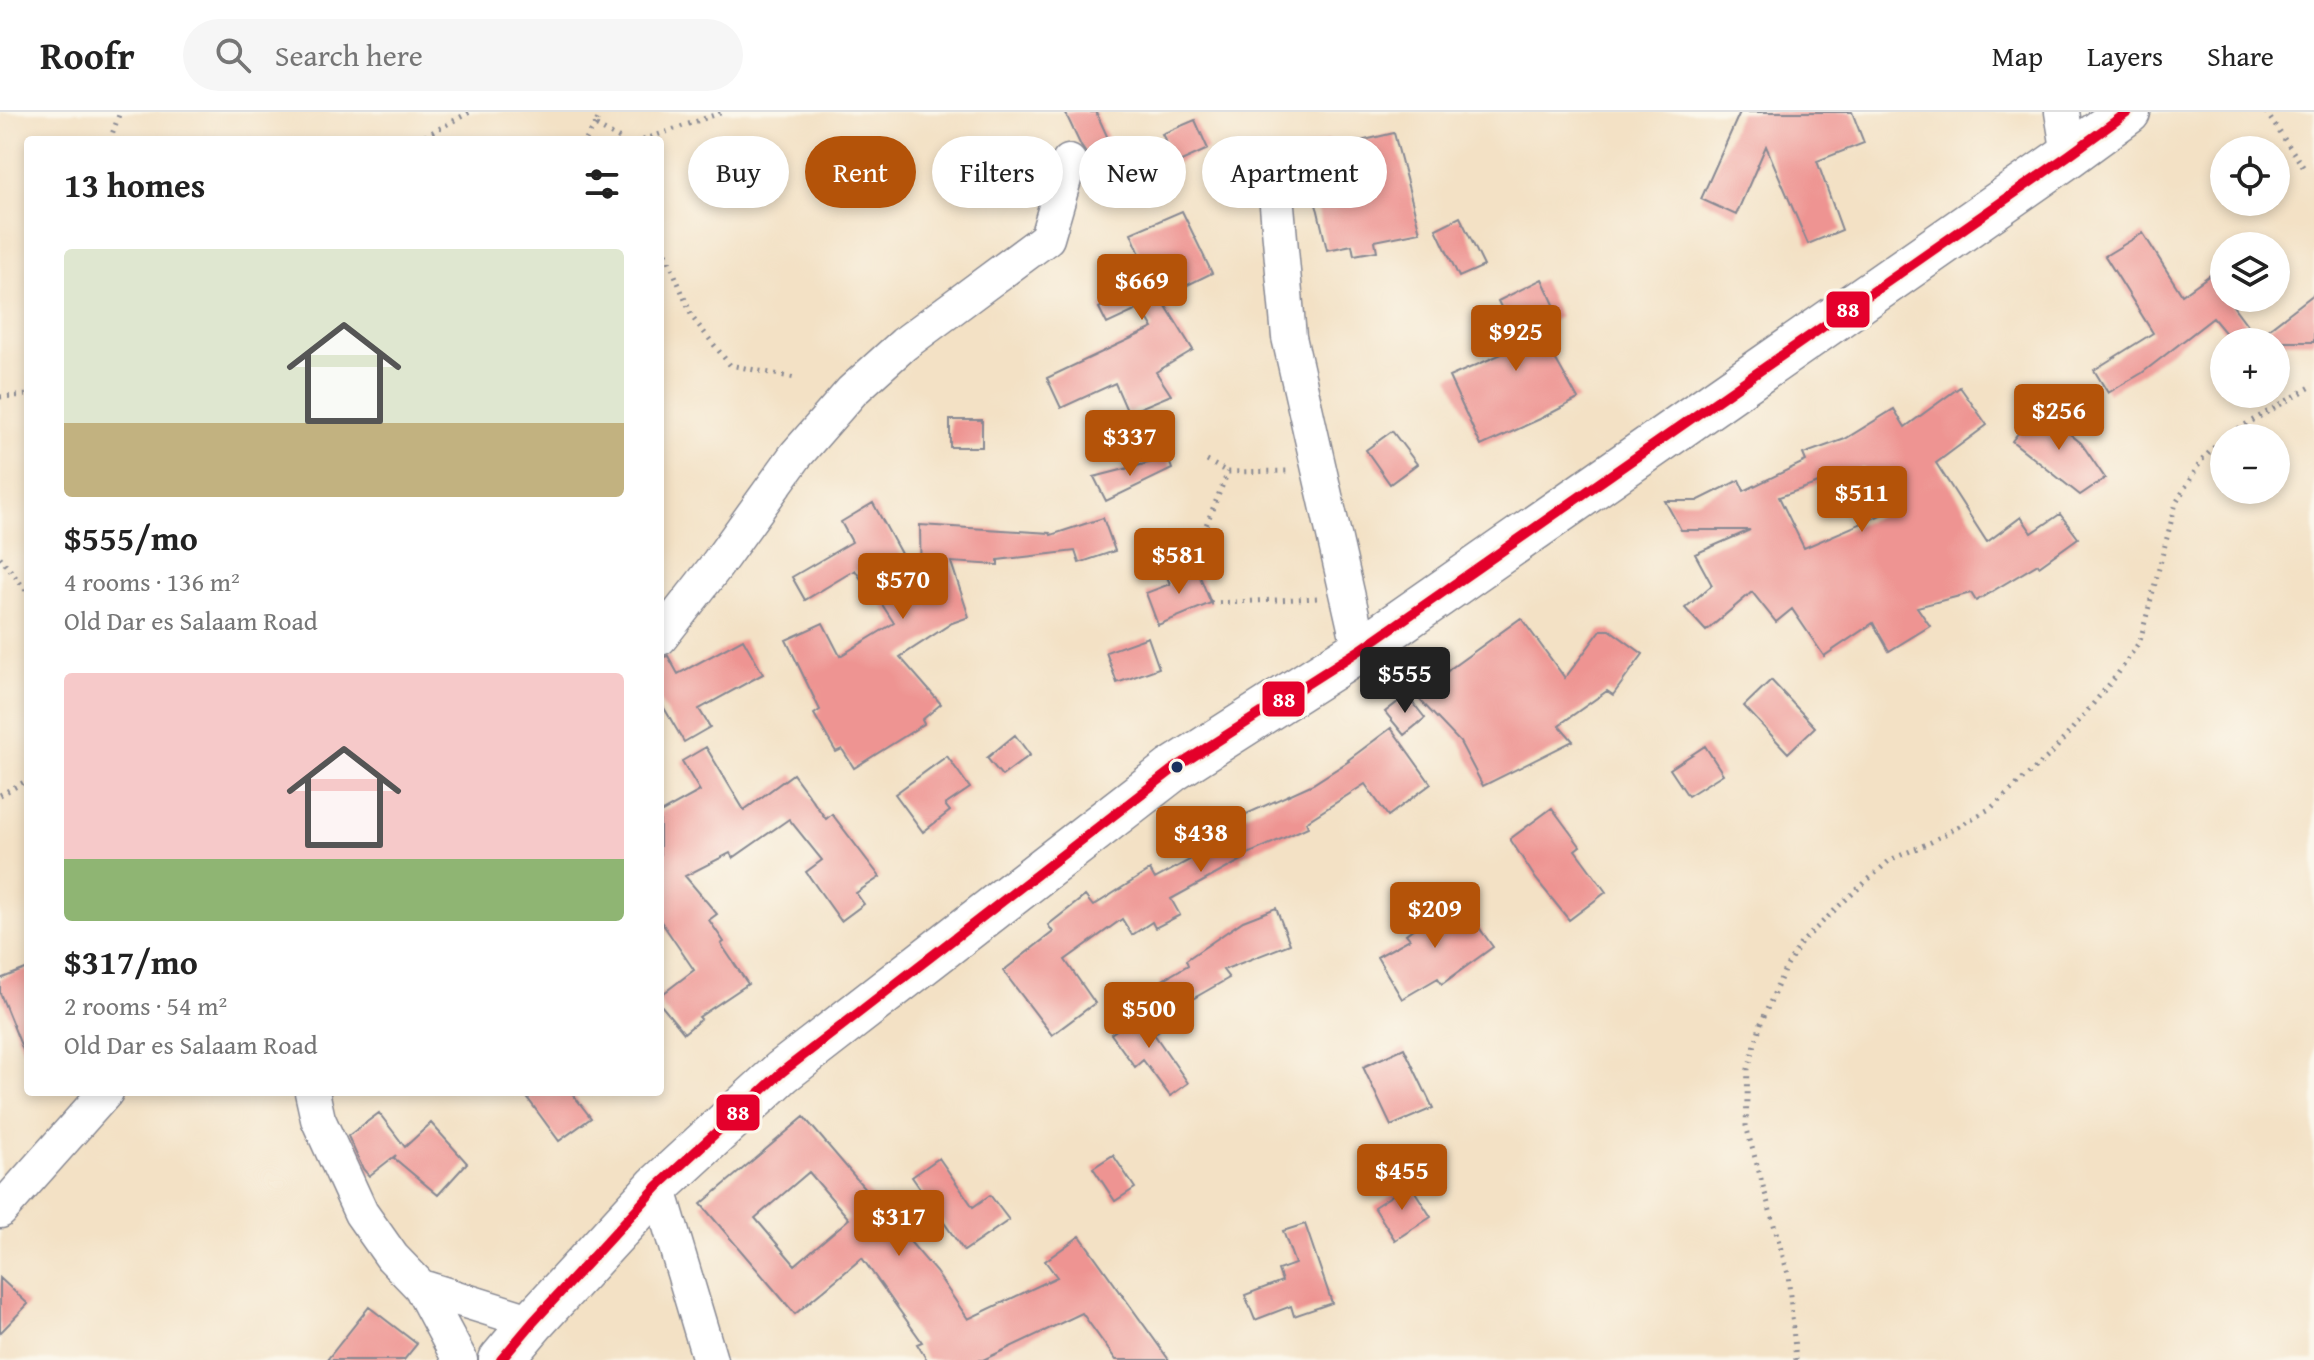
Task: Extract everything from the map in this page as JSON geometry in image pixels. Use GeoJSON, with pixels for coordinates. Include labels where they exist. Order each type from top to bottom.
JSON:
{"type":"FeatureCollection","features":[{"type":"Feature","properties":{"kind":"street"},"geometry":{"type":"LineString","coordinates":[[2062,112],[2069,155]]}},
{"type":"Feature","properties":{"kind":"street"},"geometry":{"type":"LineString","coordinates":[[501,1360],[658,1186],[782,1072],[1159,780],[1360,650],[2128,112]]}},
{"type":"Feature","properties":{"kind":"street"},"geometry":{"type":"LineString","coordinates":[[664,633],[796,455],[852,391],[904,344],[1047,238],[1069,162]]}},
{"type":"Feature","properties":{"kind":"street"},"geometry":{"type":"LineString","coordinates":[[1277,208],[1289,337],[1360,650]]}},
{"type":"Feature","properties":{"kind":"street"},"geometry":{"type":"LineString","coordinates":[[0,1211],[102,1096]]}},
{"type":"Feature","properties":{"kind":"street"},"geometry":{"type":"LineString","coordinates":[[313,1096],[318,1119],[361,1213],[392,1257],[421,1287],[460,1360]]}},
{"type":"Feature","properties":{"kind":"street"},"geometry":{"type":"LineString","coordinates":[[658,1186],[710,1360]]}},
{"type":"Feature","properties":{"kind":"street"},"geometry":{"type":"LineString","coordinates":[[421,1287],[533,1322]]}},
{"type":"Feature","properties":{"kind":"path"},"geometry":{"type":"LineString","coordinates":[[111,136],[120,112]]}},
{"type":"Feature","properties":{"kind":"path"},"geometry":{"type":"LineString","coordinates":[[425,136],[470,112]]}},
{"type":"Feature","properties":{"kind":"path"},"geometry":{"type":"LineString","coordinates":[[588,136],[602,112]]}},
{"type":"Feature","properties":{"kind":"path"},"geometry":{"type":"LineString","coordinates":[[654,136],[723,112]]}},
{"type":"Feature","properties":{"kind":"path"},"geometry":{"type":"LineString","coordinates":[[2266,112],[2306,171]]}},
{"type":"Feature","properties":{"kind":"path"},"geometry":{"type":"LineString","coordinates":[[595,125],[615,136]]}},
{"type":"Feature","properties":{"kind":"path"},"geometry":{"type":"LineString","coordinates":[[664,248],[692,317],[730,365],[795,378]]}},
{"type":"Feature","properties":{"kind":"path"},"geometry":{"type":"LineString","coordinates":[[1796,1360],[1788,1274],[1746,1126],[1748,1069],[1761,1023],[1784,971],[1801,943],[1890,860],[1931,842],[1991,808],[2052,753],[2117,675],[2140,641],[2176,503],[2201,461],[2224,437],[2314,385]]}},
{"type":"Feature","properties":{"kind":"path"},"geometry":{"type":"LineString","coordinates":[[0,397],[24,395]]}},
{"type":"Feature","properties":{"kind":"path"},"geometry":{"type":"LineString","coordinates":[[1207,461],[1228,472],[1319,470]]}},
{"type":"Feature","properties":{"kind":"path"},"geometry":{"type":"LineString","coordinates":[[1194,554],[1228,472]]}},
{"type":"Feature","properties":{"kind":"path"},"geometry":{"type":"LineString","coordinates":[[0,557],[24,588]]}},
{"type":"Feature","properties":{"kind":"path"},"geometry":{"type":"LineString","coordinates":[[1211,603],[1348,597]]}},
{"type":"Feature","properties":{"kind":"path"},"geometry":{"type":"LineString","coordinates":[[0,795],[24,782]]}},
{"type":"Feature","properties":{"kind":"building"},"geometry":{"type":"Polygon","coordinates":[[[1065,112],[1096,112],[1107,136],[1079,136],[1079,142],[1065,112]]]}},
{"type":"Feature","properties":{"kind":"building"},"geometry":{"type":"Polygon","coordinates":[[[1740,112],[1852,112],[1864,143],[1817,161],[1842,230],[1808,244],[1766,146],[1736,215],[1701,199],[1740,112]]]}},
{"type":"Feature","properties":{"kind":"building"},"geometry":{"type":"Polygon","coordinates":[[[1195,120],[1202,136],[1202,152],[1186,159],[1186,136],[1162,134],[1195,120]]]}},
{"type":"Feature","properties":{"kind":"building"},"geometry":{"type":"Polygon","coordinates":[[[1394,133],[1420,232],[1375,241],[1377,251],[1354,255],[1352,245],[1327,250],[1317,208],[1387,208],[1387,136],[1381,136],[1394,133]]]}},
{"type":"Feature","properties":{"kind":"building"},"geometry":{"type":"Polygon","coordinates":[[[1182,211],[1212,273],[1161,298],[1193,350],[1156,372],[1171,395],[1128,413],[1115,383],[1061,408],[1047,378],[1153,328],[1141,308],[1107,324],[1099,308],[1150,278],[1131,233],[1182,211]]]}},
{"type":"Feature","properties":{"kind":"building"},"geometry":{"type":"Polygon","coordinates":[[[1460,217],[1484,266],[1459,277],[1436,229],[1460,217]]]}},
{"type":"Feature","properties":{"kind":"building"},"geometry":{"type":"Polygon","coordinates":[[[2143,233],[2182,295],[2210,275],[2210,312],[2238,312],[2250,328],[2221,328],[2213,318],[2142,373],[2108,393],[2094,370],[2153,333],[2105,256],[2143,233]]]}},
{"type":"Feature","properties":{"kind":"building"},"geometry":{"type":"Polygon","coordinates":[[[1542,279],[1560,317],[1538,328],[1578,399],[1481,446],[1449,377],[1520,346],[1498,301],[1542,279]]]}},
{"type":"Feature","properties":{"kind":"building"},"geometry":{"type":"Polygon","coordinates":[[[2314,294],[2314,342],[2290,342],[2290,328],[2270,328],[2314,294]]]}},
{"type":"Feature","properties":{"kind":"building"},"geometry":{"type":"Polygon","coordinates":[[[1960,387],[1987,425],[1936,463],[1987,542],[2021,517],[2032,533],[2060,514],[2078,538],[2039,566],[1976,601],[1971,593],[1917,607],[1930,626],[1889,651],[1873,623],[1824,656],[1792,609],[1776,622],[1752,592],[1706,631],[1685,608],[1712,585],[1695,554],[1750,530],[1681,530],[1665,501],[1697,501],[1739,480],[1744,491],[1806,461],[1803,454],[1845,439],[1894,409],[1905,427],[1960,387]],[[1863,467],[1779,497],[1804,548],[1890,511],[1863,467]]]}},
{"type":"Feature","properties":{"kind":"building"},"geometry":{"type":"Polygon","coordinates":[[[2038,408],[2081,443],[2105,478],[2080,495],[2012,441],[2038,408]]]}},
{"type":"Feature","properties":{"kind":"building"},"geometry":{"type":"Polygon","coordinates":[[[950,420],[982,420],[982,447],[950,447],[950,420]]]}},
{"type":"Feature","properties":{"kind":"building"},"geometry":{"type":"Polygon","coordinates":[[[1392,431],[1417,464],[1390,484],[1366,450],[1392,431]]]}},
{"type":"Feature","properties":{"kind":"building"},"geometry":{"type":"Polygon","coordinates":[[[1168,458],[1172,469],[1106,501],[1094,477],[1168,458]]]}},
{"type":"Feature","properties":{"kind":"building"},"geometry":{"type":"Polygon","coordinates":[[[873,503],[921,590],[920,525],[1051,535],[1103,518],[1115,551],[1079,563],[1075,551],[998,560],[998,565],[951,562],[969,617],[952,623],[900,657],[941,704],[922,720],[924,724],[854,768],[842,749],[836,752],[814,714],[820,710],[786,640],[823,623],[840,656],[894,623],[868,583],[865,585],[855,570],[805,600],[792,577],[852,542],[841,522],[873,503]]]}},
{"type":"Feature","properties":{"kind":"building"},"geometry":{"type":"Polygon","coordinates":[[[1195,565],[1211,603],[1158,625],[1146,593],[1170,584],[1167,577],[1195,565]]]}},
{"type":"Feature","properties":{"kind":"building"},"geometry":{"type":"Polygon","coordinates":[[[1521,618],[1565,678],[1601,630],[1610,630],[1643,654],[1613,695],[1607,691],[1559,725],[1573,741],[1483,786],[1460,742],[1418,698],[1450,669],[1521,618]]]}},
{"type":"Feature","properties":{"kind":"building"},"geometry":{"type":"Polygon","coordinates":[[[1148,637],[1159,668],[1117,683],[1106,652],[1148,637]]]}},
{"type":"Feature","properties":{"kind":"building"},"geometry":{"type":"Polygon","coordinates":[[[743,639],[763,674],[699,709],[710,727],[684,742],[664,708],[664,657],[668,656],[678,674],[743,639]]]}},
{"type":"Feature","properties":{"kind":"building"},"geometry":{"type":"Polygon","coordinates":[[[1771,680],[1815,727],[1788,753],[1744,706],[1771,680]]]}},
{"type":"Feature","properties":{"kind":"building"},"geometry":{"type":"Polygon","coordinates":[[[1407,695],[1425,718],[1404,735],[1385,712],[1407,695]]]}},
{"type":"Feature","properties":{"kind":"building"},"geometry":{"type":"Polygon","coordinates":[[[1391,728],[1431,784],[1388,816],[1365,784],[1306,822],[1308,827],[1241,857],[1242,860],[1171,899],[1180,915],[1155,928],[1152,922],[1132,935],[1122,919],[1065,960],[1095,1003],[1052,1035],[1003,971],[1053,932],[1048,925],[1085,896],[1093,906],[1150,870],[1155,879],[1204,852],[1195,830],[1217,820],[1220,826],[1313,784],[1391,728]]]}},
{"type":"Feature","properties":{"kind":"building"},"geometry":{"type":"Polygon","coordinates":[[[1015,735],[1030,755],[1002,776],[987,758],[1015,735]]]}},
{"type":"Feature","properties":{"kind":"building"},"geometry":{"type":"Polygon","coordinates":[[[1705,746],[1723,774],[1688,796],[1670,769],[1705,746]]]}},
{"type":"Feature","properties":{"kind":"building"},"geometry":{"type":"Polygon","coordinates":[[[706,747],[744,810],[793,774],[826,819],[832,814],[880,877],[856,893],[864,904],[841,921],[806,872],[822,860],[789,819],[733,858],[730,853],[685,876],[717,914],[709,920],[748,984],[699,1017],[701,1019],[684,1033],[664,1009],[664,993],[694,970],[664,926],[664,811],[700,791],[682,761],[706,747]]]}},
{"type":"Feature","properties":{"kind":"building"},"geometry":{"type":"Polygon","coordinates":[[[947,756],[970,788],[945,805],[950,811],[923,832],[895,794],[947,756]]]}},
{"type":"Feature","properties":{"kind":"building"},"geometry":{"type":"Polygon","coordinates":[[[1552,808],[1580,846],[1575,850],[1606,892],[1569,920],[1536,879],[1510,839],[1552,808]]]}},
{"type":"Feature","properties":{"kind":"building"},"geometry":{"type":"Polygon","coordinates":[[[1457,897],[1493,947],[1442,984],[1438,978],[1402,999],[1377,957],[1410,939],[1406,934],[1457,897]]]}},
{"type":"Feature","properties":{"kind":"building"},"geometry":{"type":"Polygon","coordinates":[[[1276,908],[1290,944],[1223,970],[1229,978],[1175,1009],[1159,982],[1188,965],[1186,960],[1243,921],[1276,908]]]}},
{"type":"Feature","properties":{"kind":"building"},"geometry":{"type":"Polygon","coordinates":[[[24,970],[24,1053],[0,993],[0,979],[24,970]]]}},
{"type":"Feature","properties":{"kind":"building"},"geometry":{"type":"Polygon","coordinates":[[[1147,1007],[1162,1028],[1154,1034],[1188,1083],[1170,1096],[1143,1060],[1135,1067],[1111,1034],[1147,1007]]]}},
{"type":"Feature","properties":{"kind":"building"},"geometry":{"type":"Polygon","coordinates":[[[1404,1048],[1433,1108],[1391,1126],[1363,1067],[1404,1048]]]}},
{"type":"Feature","properties":{"kind":"building"},"geometry":{"type":"Polygon","coordinates":[[[526,1096],[574,1096],[591,1118],[559,1141],[526,1096]]]}},
{"type":"Feature","properties":{"kind":"building"},"geometry":{"type":"Polygon","coordinates":[[[379,1113],[405,1147],[431,1123],[467,1163],[438,1195],[394,1158],[396,1155],[369,1176],[348,1136],[379,1113]]]}},
{"type":"Feature","properties":{"kind":"building"},"geometry":{"type":"Polygon","coordinates":[[[804,1117],[936,1272],[968,1319],[1057,1277],[1045,1261],[1080,1236],[1169,1360],[1116,1360],[1082,1313],[983,1360],[927,1360],[917,1344],[922,1342],[862,1258],[795,1314],[701,1204],[804,1117]],[[809,1172],[755,1218],[795,1265],[849,1219],[809,1172]]]}},
{"type":"Feature","properties":{"kind":"building"},"geometry":{"type":"Polygon","coordinates":[[[1113,1155],[1135,1188],[1115,1201],[1093,1168],[1113,1155]]]}},
{"type":"Feature","properties":{"kind":"building"},"geometry":{"type":"Polygon","coordinates":[[[939,1158],[973,1207],[990,1195],[1009,1220],[964,1251],[912,1177],[939,1158]]]}},
{"type":"Feature","properties":{"kind":"building"},"geometry":{"type":"Polygon","coordinates":[[[1410,1184],[1431,1217],[1395,1240],[1374,1207],[1410,1184]]]}},
{"type":"Feature","properties":{"kind":"building"},"geometry":{"type":"Polygon","coordinates":[[[1305,1224],[1332,1303],[1294,1316],[1291,1306],[1255,1320],[1245,1295],[1282,1281],[1278,1270],[1295,1264],[1283,1231],[1305,1224]]]}},
{"type":"Feature","properties":{"kind":"building"},"geometry":{"type":"Polygon","coordinates":[[[0,1278],[28,1304],[0,1333],[0,1278]]]}},
{"type":"Feature","properties":{"kind":"building"},"geometry":{"type":"Polygon","coordinates":[[[369,1307],[417,1344],[404,1360],[327,1360],[369,1307]]]}},
{"type":"Feature","properties":{"kind":"transit line","name":"88"},"geometry":{"type":"LineString","coordinates":[[501,1360],[658,1186],[782,1072],[1172,770],[1360,650],[2128,112]]}}]}
